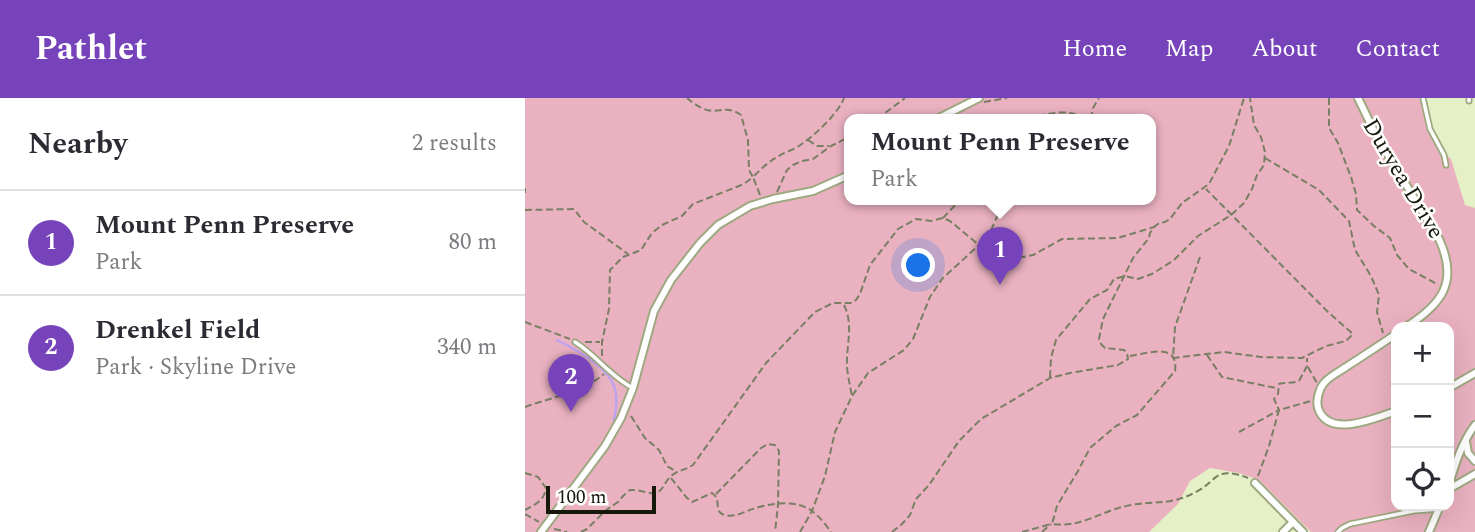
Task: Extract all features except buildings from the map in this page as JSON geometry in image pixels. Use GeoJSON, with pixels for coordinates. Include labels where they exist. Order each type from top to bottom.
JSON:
{"type":"FeatureCollection","features":[{"type":"Feature","properties":{"kind":"street"},"geometry":{"type":"LineString","coordinates":[[945,114],[979,98]]}},
{"type":"Feature","properties":{"kind":"street","name":"Duryea Drive"},"geometry":{"type":"LineString","coordinates":[[1357,98],[1445,251],[1447,274],[1444,289]]}},
{"type":"Feature","properties":{"kind":"street"},"geometry":{"type":"LineString","coordinates":[[541,532],[605,446],[621,418],[633,388],[655,311],[678,270],[700,243],[718,225],[740,210],[761,202],[813,191],[844,177]]}},
{"type":"Feature","properties":{"kind":"street"},"geometry":{"type":"LineString","coordinates":[[1413,322],[1439,301],[1444,289]]}},
{"type":"Feature","properties":{"kind":"street"},"geometry":{"type":"LineString","coordinates":[[1391,338],[1330,377],[1324,383],[1317,399],[1321,414],[1336,425],[1357,423],[1391,413]]}},
{"type":"Feature","properties":{"kind":"street"},"geometry":{"type":"LineString","coordinates":[[1453,385],[1475,373]]}},
{"type":"Feature","properties":{"kind":"street"},"geometry":{"type":"LineString","coordinates":[[1454,468],[1475,425]]}},
{"type":"Feature","properties":{"kind":"street"},"geometry":{"type":"LineString","coordinates":[[1467,439],[1468,453],[1475,461]]}},
{"type":"Feature","properties":{"kind":"street"},"geometry":{"type":"LineString","coordinates":[[1454,484],[1475,474]]}},
{"type":"Feature","properties":{"kind":"street"},"geometry":{"type":"LineString","coordinates":[[1255,483],[1303,532]]}},
{"type":"Feature","properties":{"kind":"street"},"geometry":{"type":"LineString","coordinates":[[1429,532],[1438,511]]}},
{"type":"Feature","properties":{"kind":"street"},"geometry":{"type":"LineString","coordinates":[[1283,532],[1293,522]]}},
{"type":"Feature","properties":{"kind":"lane"},"geometry":{"type":"LineString","coordinates":[[1423,98],[1430,129],[1444,155],[1446,165]]}},
{"type":"Feature","properties":{"kind":"lane"},"geometry":{"type":"LineString","coordinates":[[575,342],[633,388]]}},
{"type":"Feature","properties":{"kind":"lane"},"geometry":{"type":"LineString","coordinates":[[1338,532],[1350,524],[1413,511]]}},
{"type":"Feature","properties":{"kind":"path"},"geometry":{"type":"LineString","coordinates":[[687,98],[711,111],[730,110],[741,115],[748,140],[749,170],[758,186],[761,202]]}},
{"type":"Feature","properties":{"kind":"path"},"geometry":{"type":"LineString","coordinates":[[884,114],[905,98]]}},
{"type":"Feature","properties":{"kind":"path"},"geometry":{"type":"LineString","coordinates":[[1091,114],[1099,98]]}},
{"type":"Feature","properties":{"kind":"path"},"geometry":{"type":"LineString","coordinates":[[1129,356],[1123,350],[1105,348],[1099,339],[1103,319],[1133,258],[1154,227],[1165,222],[1182,203],[1205,188],[1217,172],[1229,146],[1244,98]]}},
{"type":"Feature","properties":{"kind":"path"},"geometry":{"type":"LineString","coordinates":[[1050,378],[1051,358],[1056,340],[1090,299],[1107,290],[1114,279],[1125,276],[1137,279],[1152,274],[1174,260],[1198,236],[1231,215],[1244,203],[1265,158],[1261,137],[1254,125],[1250,98]]}},
{"type":"Feature","properties":{"kind":"path"},"geometry":{"type":"LineString","coordinates":[[1329,98],[1329,128],[1351,177],[1357,210],[1390,238],[1397,255],[1409,269],[1444,289]]}},
{"type":"Feature","properties":{"kind":"path"},"geometry":{"type":"LineString","coordinates":[[603,364],[601,342],[609,309],[610,270],[622,257],[641,250],[652,233],[682,216],[693,204],[744,184],[766,164],[797,147],[835,113],[845,99]]}},
{"type":"Feature","properties":{"kind":"path"},"geometry":{"type":"LineString","coordinates":[[1051,114],[1065,111],[1077,114]]}},
{"type":"Feature","properties":{"kind":"path"},"geometry":{"type":"LineString","coordinates":[[807,139],[817,146],[831,146]]}},
{"type":"Feature","properties":{"kind":"path"},"geometry":{"type":"LineString","coordinates":[[773,199],[787,170],[802,161],[813,159],[844,140]]}},
{"type":"Feature","properties":{"kind":"path"},"geometry":{"type":"LineString","coordinates":[[1265,158],[1319,190],[1349,221],[1355,250],[1379,295],[1377,312],[1386,341]]}},
{"type":"Feature","properties":{"kind":"path"},"geometry":{"type":"LineString","coordinates":[[525,188],[525,193]]}},
{"type":"Feature","properties":{"kind":"path"},"geometry":{"type":"LineString","coordinates":[[1173,358],[1224,352],[1261,357],[1302,358],[1326,346],[1346,341],[1353,334],[1205,188]]}},
{"type":"Feature","properties":{"kind":"path"},"geometry":{"type":"LineString","coordinates":[[581,532],[629,490],[655,494],[664,487],[670,477],[693,464],[766,363],[815,312],[833,303],[852,303],[856,300],[870,265],[898,229],[916,219],[931,221],[943,218],[955,205]]}},
{"type":"Feature","properties":{"kind":"path"},"geometry":{"type":"LineString","coordinates":[[800,532],[812,511],[825,476],[835,432],[852,396],[868,373],[904,350],[913,339],[930,297],[942,279],[979,245],[992,228],[1003,205]]}},
{"type":"Feature","properties":{"kind":"path"},"geometry":{"type":"LineString","coordinates":[[525,210],[574,209],[584,222],[629,254]]}},
{"type":"Feature","properties":{"kind":"path"},"geometry":{"type":"LineString","coordinates":[[943,218],[979,245],[1007,256],[1023,257],[1062,240],[1118,238],[1154,227]]}},
{"type":"Feature","properties":{"kind":"path"},"geometry":{"type":"LineString","coordinates":[[1173,358],[1175,327],[1200,257]]}},
{"type":"Feature","properties":{"kind":"path"},"geometry":{"type":"LineString","coordinates":[[843,304],[850,325],[847,368],[852,396]]}},
{"type":"Feature","properties":{"kind":"path"},"geometry":{"type":"LineString","coordinates":[[525,322],[575,342],[601,342]]}},
{"type":"Feature","properties":{"kind":"path"},"geometry":{"type":"LineString","coordinates":[[892,532],[910,515],[916,499],[929,485],[959,441],[981,419],[1050,378],[1118,365],[1129,356],[1162,351],[1168,353],[1176,365],[1173,374],[1137,415],[1116,426],[1090,448],[1057,506],[1052,524],[1042,532]]}},
{"type":"Feature","properties":{"kind":"path"},"geometry":{"type":"LineString","coordinates":[[1206,354],[1222,377],[1278,389]]}},
{"type":"Feature","properties":{"kind":"path"},"geometry":{"type":"LineString","coordinates":[[1022,532],[1052,524],[1081,522],[1110,510],[1132,505],[1167,503],[1189,495],[1225,473],[1241,475],[1255,483],[1279,410],[1274,399],[1279,394],[1279,384],[1299,382],[1307,366],[1307,356]]}},
{"type":"Feature","properties":{"kind":"path"},"geometry":{"type":"LineString","coordinates":[[1307,366],[1320,390]]}},
{"type":"Feature","properties":{"kind":"path"},"geometry":{"type":"LineString","coordinates":[[525,407],[568,394],[593,383],[604,374]]}},
{"type":"Feature","properties":{"kind":"path"},"geometry":{"type":"LineString","coordinates":[[1239,432],[1279,410],[1317,399]]}},
{"type":"Feature","properties":{"kind":"path"},"geometry":{"type":"LineString","coordinates":[[630,415],[645,438],[659,450],[667,466],[677,472]]}},
{"type":"Feature","properties":{"kind":"path"},"geometry":{"type":"LineString","coordinates":[[670,477],[692,502],[715,495],[761,448],[768,444],[775,445],[779,451],[775,532]]}},
{"type":"Feature","properties":{"kind":"path"},"geometry":{"type":"LineString","coordinates":[[525,473],[538,477],[546,488],[545,496],[525,510]]}},
{"type":"Feature","properties":{"kind":"path"},"geometry":{"type":"LineString","coordinates":[[715,495],[720,513],[724,515],[734,516],[768,505],[796,504],[812,511],[831,532]]}},
{"type":"Feature","properties":{"kind":"shaded area"},"geometry":{"type":"Polygon","coordinates":[[[525,98],[1421,98],[1438,148],[1451,159],[1465,205],[1475,208],[1475,532],[1311,532],[1259,480],[1210,468],[1190,481],[1178,504],[1149,532],[525,532],[525,98]]]}},
{"type":"Feature","properties":{"kind":"waterway"},"geometry":{"type":"LineString","coordinates":[[557,340],[590,359],[610,379],[616,394],[614,420]]}},
{"type":"Feature","properties":{"kind":"place","name":"Mount Penn Preserve"},"geometry":{"type":"Point","coordinates":[1000,285]}},
{"type":"Feature","properties":{"kind":"place","name":"Drenkel Field"},"geometry":{"type":"Point","coordinates":[571,412]}}]}
